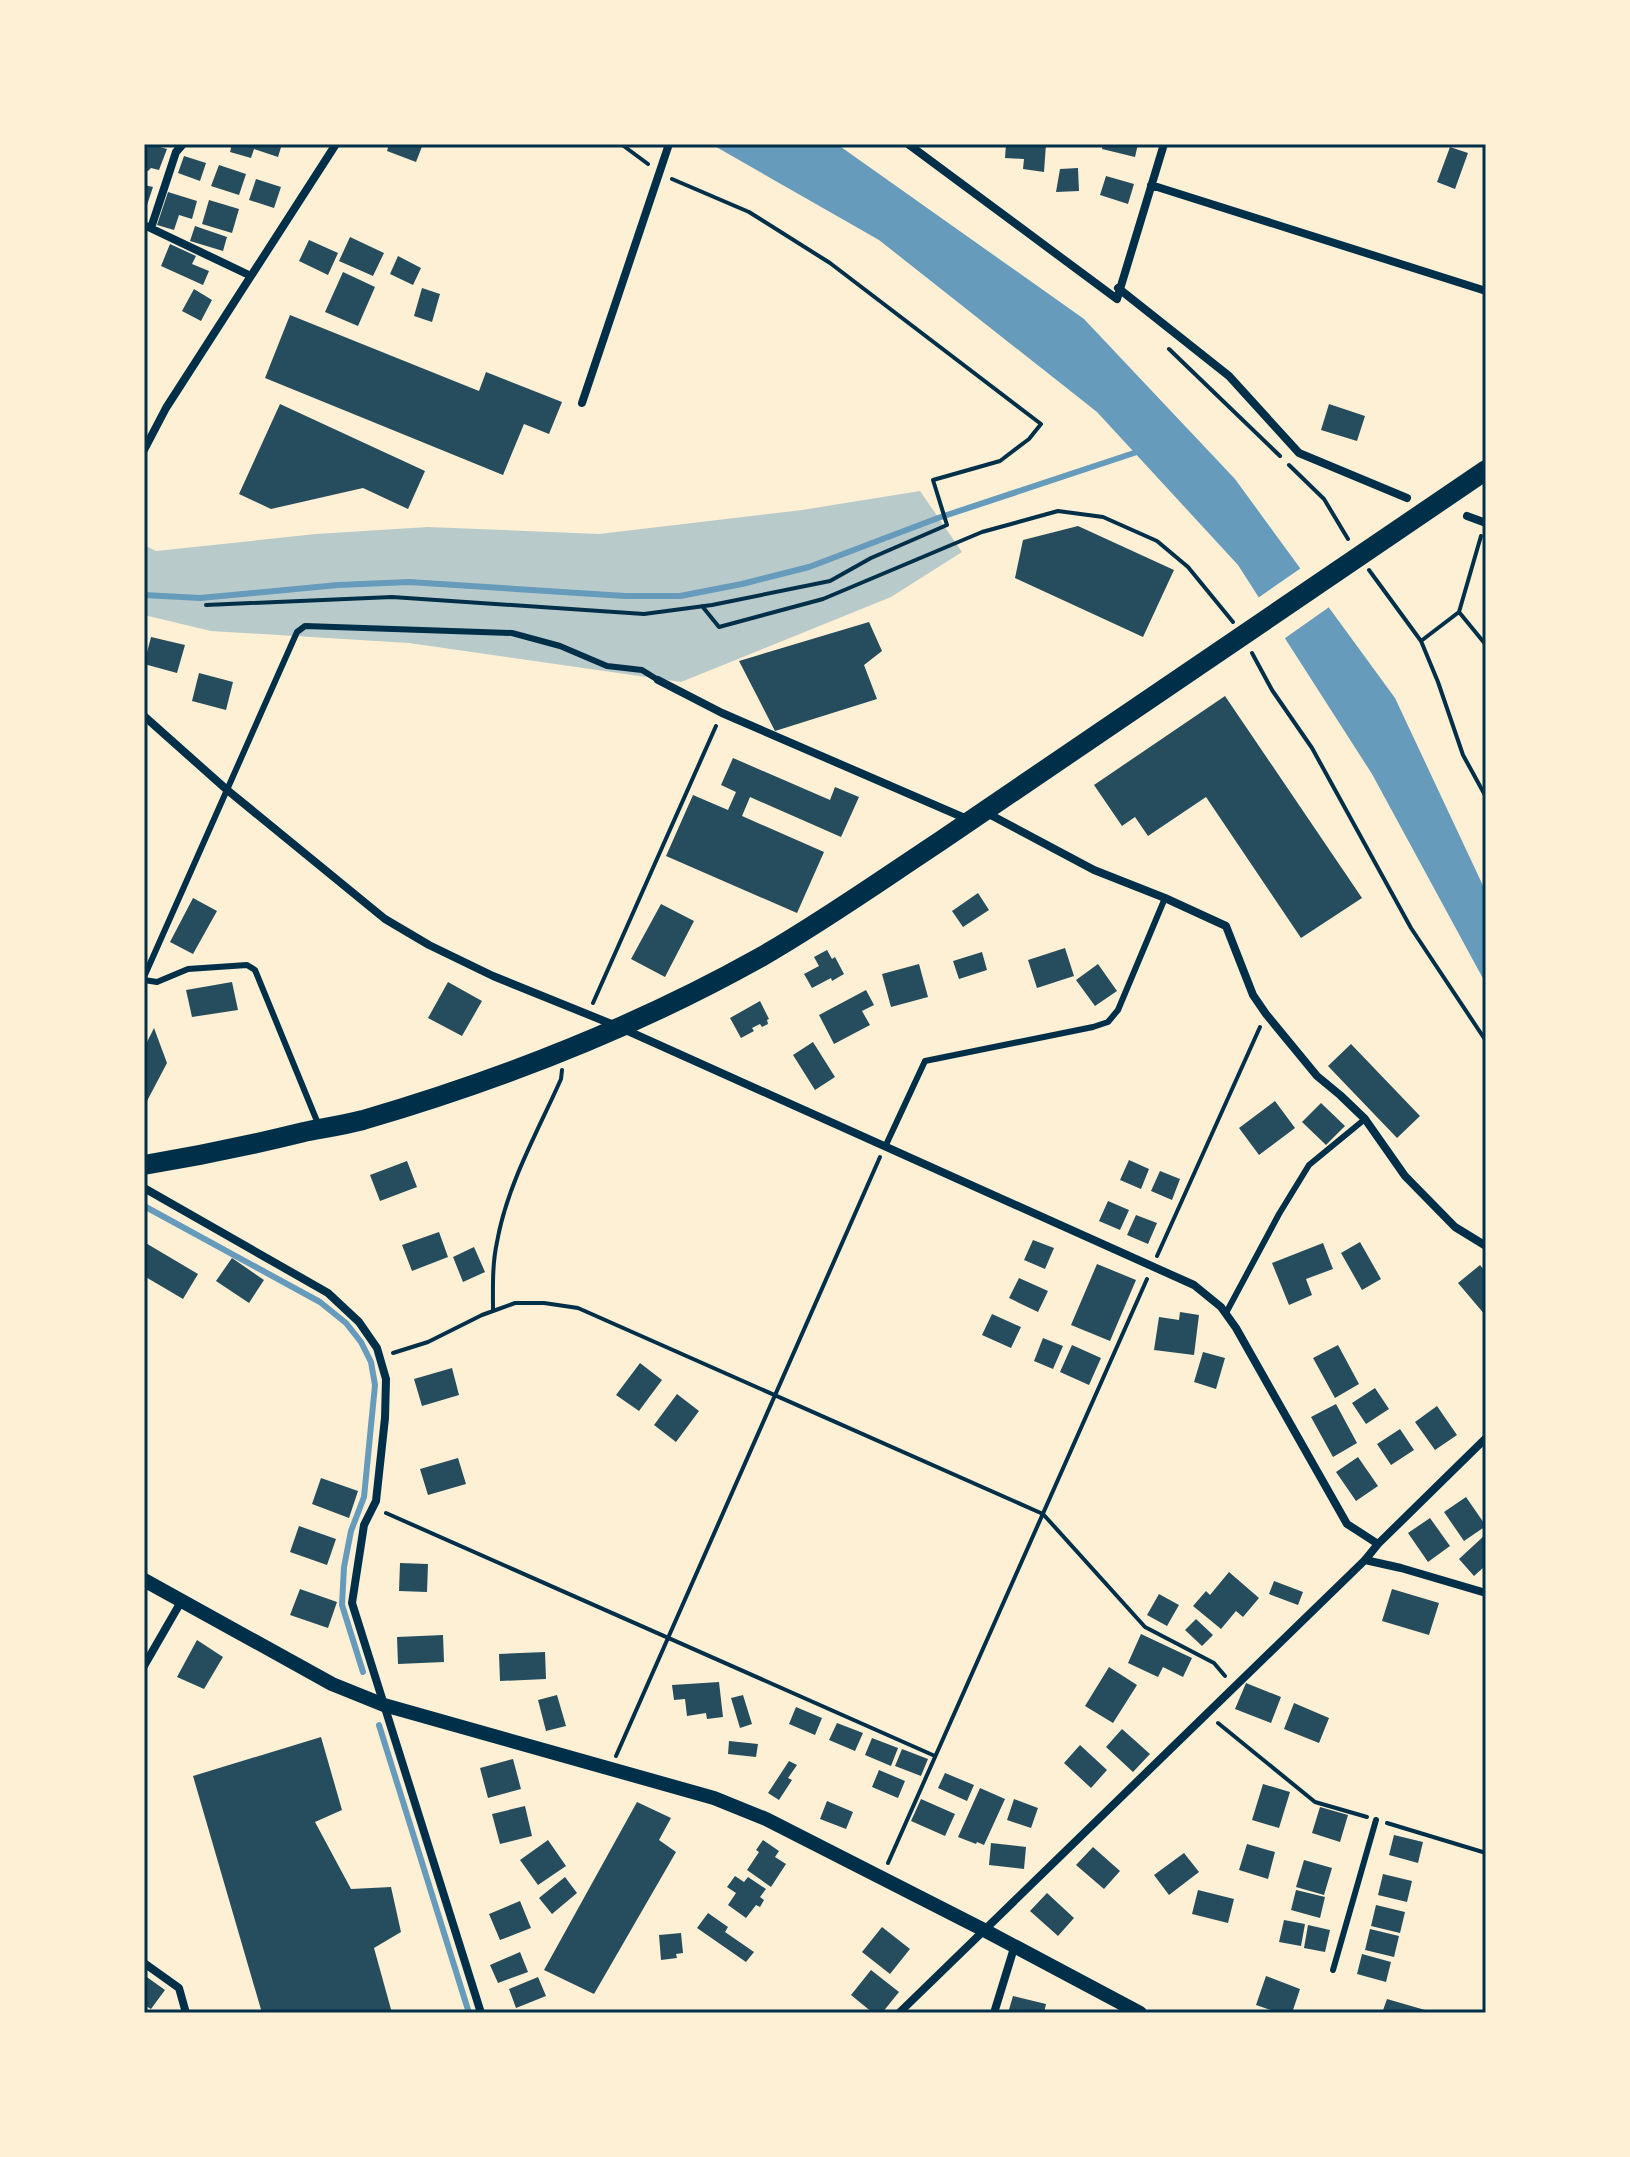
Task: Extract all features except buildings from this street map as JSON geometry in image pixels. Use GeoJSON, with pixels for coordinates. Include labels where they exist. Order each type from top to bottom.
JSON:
{"type":"FeatureCollection","features":[{"type":"Feature","properties":{"kind":"highway"},"geometry":{"type":"LineString","coordinates":[[144,1165],[360,1121],[468,1087],[619,1027],[761,957],[848,903],[1486,470]]}},
{"type":"Feature","properties":{"kind":"street"},"geometry":{"type":"LineString","coordinates":[[183,144],[176,152],[147,227],[251,276]]}},
{"type":"Feature","properties":{"kind":"street"},"geometry":{"type":"LineString","coordinates":[[582,403],[669,144]]}},
{"type":"Feature","properties":{"kind":"street"},"geometry":{"type":"LineString","coordinates":[[908,144],[1117,299],[1164,144]]}},
{"type":"Feature","properties":{"kind":"street"},"geometry":{"type":"LineString","coordinates":[[144,450],[166,408],[334,145]]}},
{"type":"Feature","properties":{"kind":"street"},"geometry":{"type":"LineString","coordinates":[[1151,185],[1486,291]]}},
{"type":"Feature","properties":{"kind":"street"},"geometry":{"type":"LineString","coordinates":[[1118,288],[1229,376],[1299,453],[1407,498]]}},
{"type":"Feature","properties":{"kind":"street"},"geometry":{"type":"LineString","coordinates":[[1467,516],[1486,522]]}},
{"type":"Feature","properties":{"kind":"street"},"geometry":{"type":"LineString","coordinates":[[658,680],[722,713],[977,816],[1226,926],[1253,995],[1266,1014],[1317,1076],[1365,1119],[1405,1176],[1455,1227],[1486,1246]]}},
{"type":"Feature","properties":{"kind":"street"},"geometry":{"type":"LineString","coordinates":[[144,716],[226,789],[385,919],[429,945],[1194,1285],[1221,1307],[1236,1328],[1347,1524],[1378,1544]]}},
{"type":"Feature","properties":{"kind":"street"},"geometry":{"type":"LineString","coordinates":[[144,1188],[328,1293],[359,1322],[377,1348],[386,1379],[385,1418],[376,1501],[364,1525],[352,1603],[481,2013]]}},
{"type":"Feature","properties":{"kind":"street"},"geometry":{"type":"LineString","coordinates":[[899,2013],[1365,1560],[1486,1438]]}},
{"type":"Feature","properties":{"kind":"street"},"geometry":{"type":"LineString","coordinates":[[1365,1560],[1486,1593]]}},
{"type":"Feature","properties":{"kind":"street"},"geometry":{"type":"LineString","coordinates":[[144,1580],[332,1684],[384,1705],[610,1768],[727,1803],[766,1819],[1140,2013]]}},
{"type":"Feature","properties":{"kind":"street"},"geometry":{"type":"LineString","coordinates":[[144,1666],[182,1600]]}},
{"type":"Feature","properties":{"kind":"street"},"geometry":{"type":"LineString","coordinates":[[994,2013],[1014,1948]]}},
{"type":"Feature","properties":{"kind":"street"},"geometry":{"type":"LineString","coordinates":[[144,1963],[179,1988],[186,2013]]}},
{"type":"Feature","properties":{"kind":"lane"},"geometry":{"type":"LineString","coordinates":[[320,1129],[255,970],[247,965],[188,969],[157,982],[144,978],[297,632],[305,626],[512,633],[560,646],[607,666],[642,670],[658,680]]}},
{"type":"Feature","properties":{"kind":"lane"},"geometry":{"type":"LineString","coordinates":[[885,1147],[925,1061],[1108,1022],[1118,1010],[1165,898]]}},
{"type":"Feature","properties":{"kind":"lane"},"geometry":{"type":"LineString","coordinates":[[1226,1313],[1309,1165],[1365,1119]]}},
{"type":"Feature","properties":{"kind":"lane"},"geometry":{"type":"LineString","coordinates":[[1333,1970],[1376,1820]]}},
{"type":"Feature","properties":{"kind":"path"},"geometry":{"type":"LineString","coordinates":[[206,605],[392,597],[644,614],[803,588],[830,581],[871,558],[947,525],[933,480],[1000,461],[1029,439],[1041,424],[830,263],[749,212],[660,173],[621,144]]}},
{"type":"Feature","properties":{"kind":"path"},"geometry":{"type":"LineString","coordinates":[[1162,342],[1324,499],[1358,557],[1421,641],[1463,755],[1486,797]]}},
{"type":"Feature","properties":{"kind":"path"},"geometry":{"type":"LineString","coordinates":[[702,606],[719,627],[823,599],[982,532],[1058,511],[1103,517],[1157,541],[1188,567],[1250,630],[1272,690],[1312,748],[1411,928],[1486,1041]]}},
{"type":"Feature","properties":{"kind":"path"},"geometry":{"type":"LineString","coordinates":[[1421,641],[1459,612],[1486,522]]}},
{"type":"Feature","properties":{"kind":"path"},"geometry":{"type":"LineString","coordinates":[[1459,612],[1486,645]]}},
{"type":"Feature","properties":{"kind":"path"},"geometry":{"type":"LineString","coordinates":[[588,1014],[722,713]]}},
{"type":"Feature","properties":{"kind":"path"},"geometry":{"type":"LineString","coordinates":[[881,1878],[1266,1014]]}},
{"type":"Feature","properties":{"kind":"path"},"geometry":{"type":"LineString","coordinates":[[493,1311],[497,1241],[510,1193],[561,1079],[563,1050]]}},
{"type":"Feature","properties":{"kind":"path"},"geometry":{"type":"LineString","coordinates":[[610,1768],[885,1147]]}},
{"type":"Feature","properties":{"kind":"path"},"geometry":{"type":"LineString","coordinates":[[380,1358],[428,1342],[515,1303],[578,1308],[1043,1514],[1145,1627],[1214,1663],[1234,1688]]}},
{"type":"Feature","properties":{"kind":"path"},"geometry":{"type":"LineString","coordinates":[[372,1507],[935,1756]]}},
{"type":"Feature","properties":{"kind":"path"},"geometry":{"type":"LineString","coordinates":[[1207,1714],[1315,1802],[1486,1853]]}},
{"type":"Feature","properties":{"kind":"shaded area"},"geometry":{"type":"Polygon","coordinates":[[[920,491],[962,552],[891,597],[681,682],[409,643],[211,631],[144,615],[144,545],[156,551],[316,534],[428,527],[599,534],[802,510],[920,491]]]}},
{"type":"Feature","properties":{"kind":"water"},"geometry":{"type":"Polygon","coordinates":[[[711,144],[835,144],[841,147],[1084,319],[1235,479],[1395,698],[1486,892],[1486,984],[1372,774],[1238,565],[1097,412],[879,240],[711,144]]]}},
{"type":"Feature","properties":{"kind":"pier"},"geometry":{"type":"Polygon","coordinates":[[[1304,566],[1332,605],[1281,641],[1255,600],[1304,566]]]}},
{"type":"Feature","properties":{"kind":"waterway"},"geometry":{"type":"LineString","coordinates":[[144,595],[200,598],[338,585],[409,582],[625,596],[680,596],[809,567],[938,518],[1140,451]]}},
{"type":"Feature","properties":{"kind":"waterway"},"geometry":{"type":"LineString","coordinates":[[144,1206],[320,1302],[346,1323],[371,1362],[375,1385],[364,1497],[351,1531],[344,1567],[342,1605],[363,1672]]}},
{"type":"Feature","properties":{"kind":"waterway"},"geometry":{"type":"LineString","coordinates":[[379,1725],[469,2013]]}}]}
